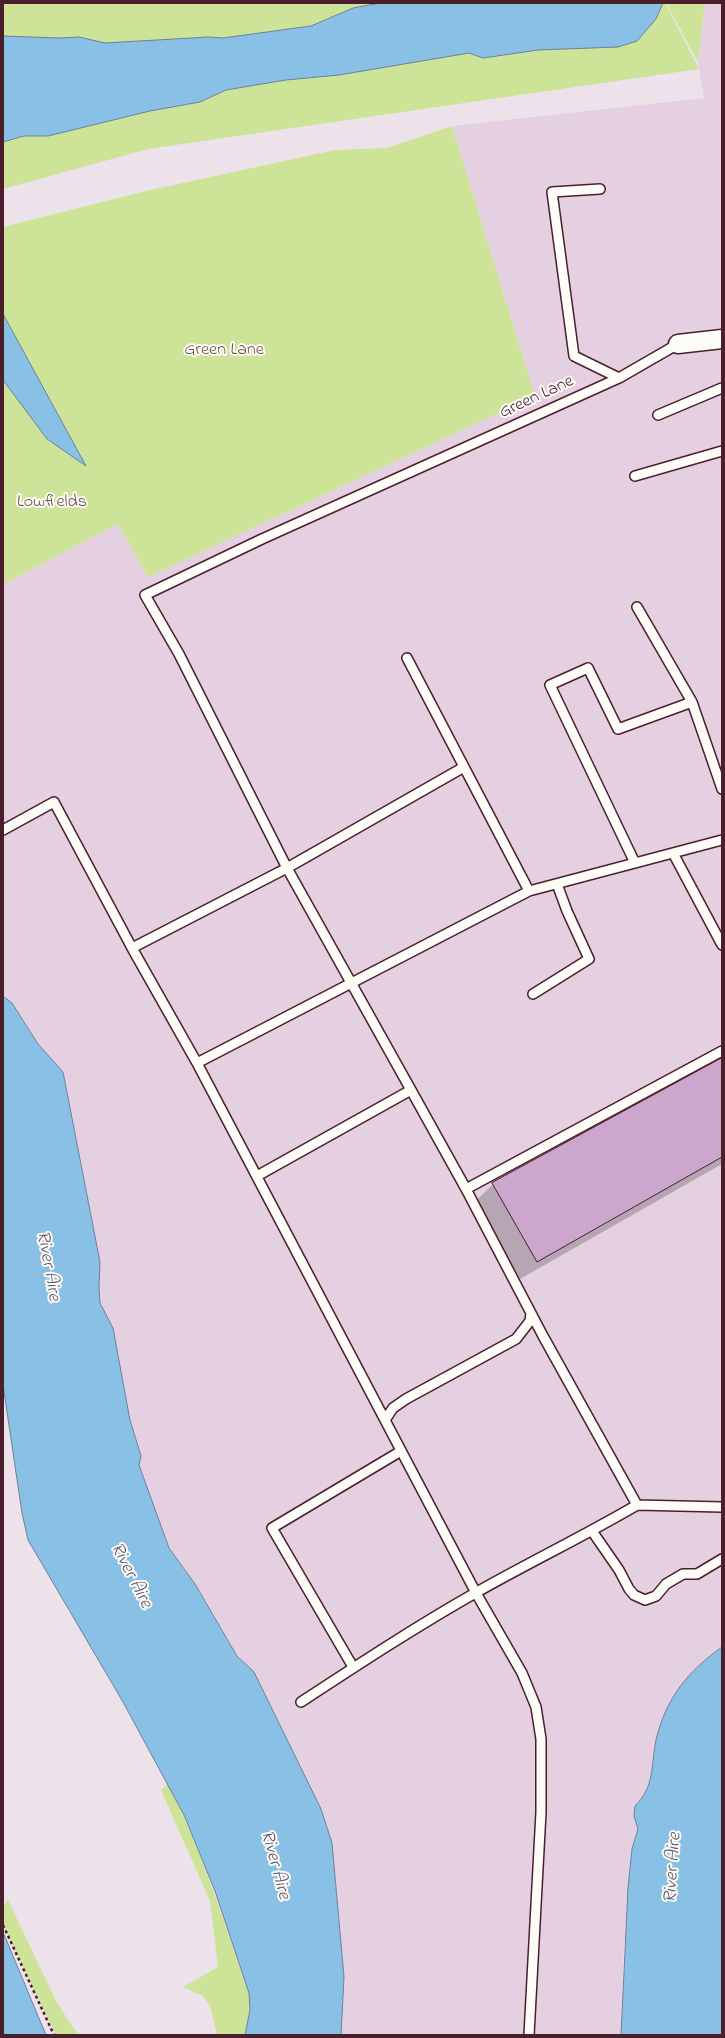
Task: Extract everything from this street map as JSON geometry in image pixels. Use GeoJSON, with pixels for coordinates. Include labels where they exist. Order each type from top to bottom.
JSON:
{"type":"FeatureCollection","features":[{"type":"Feature","properties":{"kind":"street"},"geometry":{"type":"LineString","coordinates":[[678,344],[722,338]]}},
{"type":"Feature","properties":{"kind":"lane"},"geometry":{"type":"LineString","coordinates":[[600,189],[552,192],[574,356],[619,378]]}},
{"type":"Feature","properties":{"kind":"lane","name":"Green Lane"},"geometry":{"type":"LineString","coordinates":[[288,868],[179,654],[145,595],[262,539],[619,378],[678,344]]}},
{"type":"Feature","properties":{"kind":"lane"},"geometry":{"type":"LineString","coordinates":[[658,415],[722,388]]}},
{"type":"Feature","properties":{"kind":"lane"},"geometry":{"type":"LineString","coordinates":[[635,476],[722,451]]}},
{"type":"Feature","properties":{"kind":"lane"},"geometry":{"type":"LineString","coordinates":[[637,607],[692,702],[722,789]]}},
{"type":"Feature","properties":{"kind":"lane"},"geometry":{"type":"LineString","coordinates":[[407,658],[529,891]]}},
{"type":"Feature","properties":{"kind":"lane"},"geometry":{"type":"LineString","coordinates":[[635,863],[550,685],[588,668],[618,729],[692,702]]}},
{"type":"Feature","properties":{"kind":"lane"},"geometry":{"type":"LineString","coordinates":[[132,948],[288,868],[464,767]]}},
{"type":"Feature","properties":{"kind":"lane"},"geometry":{"type":"LineString","coordinates":[[3,830],[54,802],[132,948],[197,1063],[476,1593],[522,1673],[536,1707],[541,1739],[541,1812],[529,2035]]}},
{"type":"Feature","properties":{"kind":"lane"},"geometry":{"type":"LineString","coordinates":[[197,1063],[529,891],[722,840]]}},
{"type":"Feature","properties":{"kind":"lane"},"geometry":{"type":"LineString","coordinates":[[673,853],[722,945]]}},
{"type":"Feature","properties":{"kind":"lane"},"geometry":{"type":"LineString","coordinates":[[288,868],[466,1189],[531,1313],[636,1505]]}},
{"type":"Feature","properties":{"kind":"lane"},"geometry":{"type":"LineString","coordinates":[[533,994],[589,959],[567,911],[557,884]]}},
{"type":"Feature","properties":{"kind":"lane"},"geometry":{"type":"LineString","coordinates":[[466,1189],[722,1051]]}},
{"type":"Feature","properties":{"kind":"lane"},"geometry":{"type":"LineString","coordinates":[[257,1176],[411,1090]]}},
{"type":"Feature","properties":{"kind":"lane"},"geometry":{"type":"LineString","coordinates":[[385,1420],[393,1408],[406,1399],[516,1339],[530,1321],[531,1313]]}},
{"type":"Feature","properties":{"kind":"lane"},"geometry":{"type":"LineString","coordinates":[[353,1667],[272,1528],[401,1451]]}},
{"type":"Feature","properties":{"kind":"lane"},"geometry":{"type":"LineString","coordinates":[[301,1702],[353,1667],[476,1593],[592,1531],[636,1505],[722,1507]]}},
{"type":"Feature","properties":{"kind":"lane"},"geometry":{"type":"LineString","coordinates":[[592,1531],[619,1570],[629,1589],[634,1595],[645,1600],[656,1596],[666,1584],[683,1574],[697,1574],[722,1559]]}},
{"type":"Feature","properties":{"kind":"path"},"geometry":{"type":"LineString","coordinates":[[3,1925],[54,2035]]}},
{"type":"Feature","properties":{"kind":"shaded area"},"geometry":{"type":"Polygon","coordinates":[[[705,3],[722,3],[722,1647],[694,1669],[656,1740],[654,1765],[647,1787],[643,1797],[635,1806],[634,1816],[638,1829],[632,1849],[623,1964],[621,2035],[341,2035],[344,1977],[332,1843],[321,1809],[254,1672],[238,1656],[195,1584],[169,1548],[138,1465],[141,1456],[130,1420],[113,1328],[100,1303],[100,1262],[63,1072],[38,1044],[12,1003],[3,996],[3,584],[118,524],[148,577],[535,396],[452,126],[704,98],[698,62],[705,3]]]}},
{"type":"Feature","properties":{"kind":"green space"},"geometry":{"type":"Polygon","coordinates":[[[3,3],[665,3],[699,69],[148,149],[3,189],[3,3]]]}},
{"type":"Feature","properties":{"kind":"green space"},"geometry":{"type":"Polygon","coordinates":[[[666,3],[705,3],[698,62],[666,3]]]}},
{"type":"Feature","properties":{"kind":"green space","name":"Green Lane"},"geometry":{"type":"Polygon","coordinates":[[[452,126],[535,396],[148,577],[118,524],[3,584],[3,227],[146,191],[335,150],[387,148],[452,126]]]}},
{"type":"Feature","properties":{"kind":"green space"},"geometry":{"type":"Polygon","coordinates":[[[168,1784],[202,1861],[249,1993],[250,2010],[245,2035],[215,2035],[216,2031],[210,2006],[203,1996],[183,1987],[218,1967],[210,1901],[161,1790],[168,1784]]]}},
{"type":"Feature","properties":{"kind":"green space"},"geometry":{"type":"Polygon","coordinates":[[[8,1900],[56,2001],[78,2035],[56,2035],[3,1925],[3,1907],[8,1900]]]}},
{"type":"Feature","properties":{"kind":"water"},"geometry":{"type":"Polygon","coordinates":[[[381,3],[663,3],[656,19],[637,41],[618,47],[538,50],[483,58],[469,53],[339,75],[286,80],[226,90],[200,102],[150,111],[48,136],[24,136],[3,142],[3,36],[60,38],[79,37],[105,43],[208,37],[223,38],[311,26],[353,8],[381,3]]]}},
{"type":"Feature","properties":{"kind":"water"},"geometry":{"type":"Polygon","coordinates":[[[3,314],[86,466],[47,439],[3,380],[3,314]]]}},
{"type":"Feature","properties":{"kind":"water","name":"River Aire"},"geometry":{"type":"Polygon","coordinates":[[[3,996],[12,1003],[38,1044],[63,1072],[100,1262],[100,1303],[113,1328],[130,1420],[141,1456],[139,1465],[169,1548],[195,1584],[237,1656],[254,1672],[321,1809],[332,1843],[344,1977],[341,2035],[245,2035],[250,2010],[249,1993],[215,1891],[184,1815],[123,1702],[28,1540],[22,1513],[3,1385],[3,996]]]}},
{"type":"Feature","properties":{"kind":"water","name":"River Aire"},"geometry":{"type":"Polygon","coordinates":[[[722,1647],[722,2035],[621,2035],[628,1888],[632,1849],[638,1829],[634,1816],[635,1806],[646,1791],[649,1783],[660,1725],[672,1698],[689,1676],[722,1647]]]}},
{"type":"Feature","properties":{"kind":"water"},"geometry":{"type":"Polygon","coordinates":[[[3,1932],[46,2035],[3,2035],[3,1932]]]}},
{"type":"Feature","properties":{"kind":"building"},"geometry":{"type":"Polygon","coordinates":[[[722,1058],[722,1157],[537,1262],[492,1183],[722,1058]]]}},
{"type":"Feature","properties":{"kind":"park label","name":"Lowfields"},"geometry":{"type":"Point","coordinates":[52,503]}}]}
